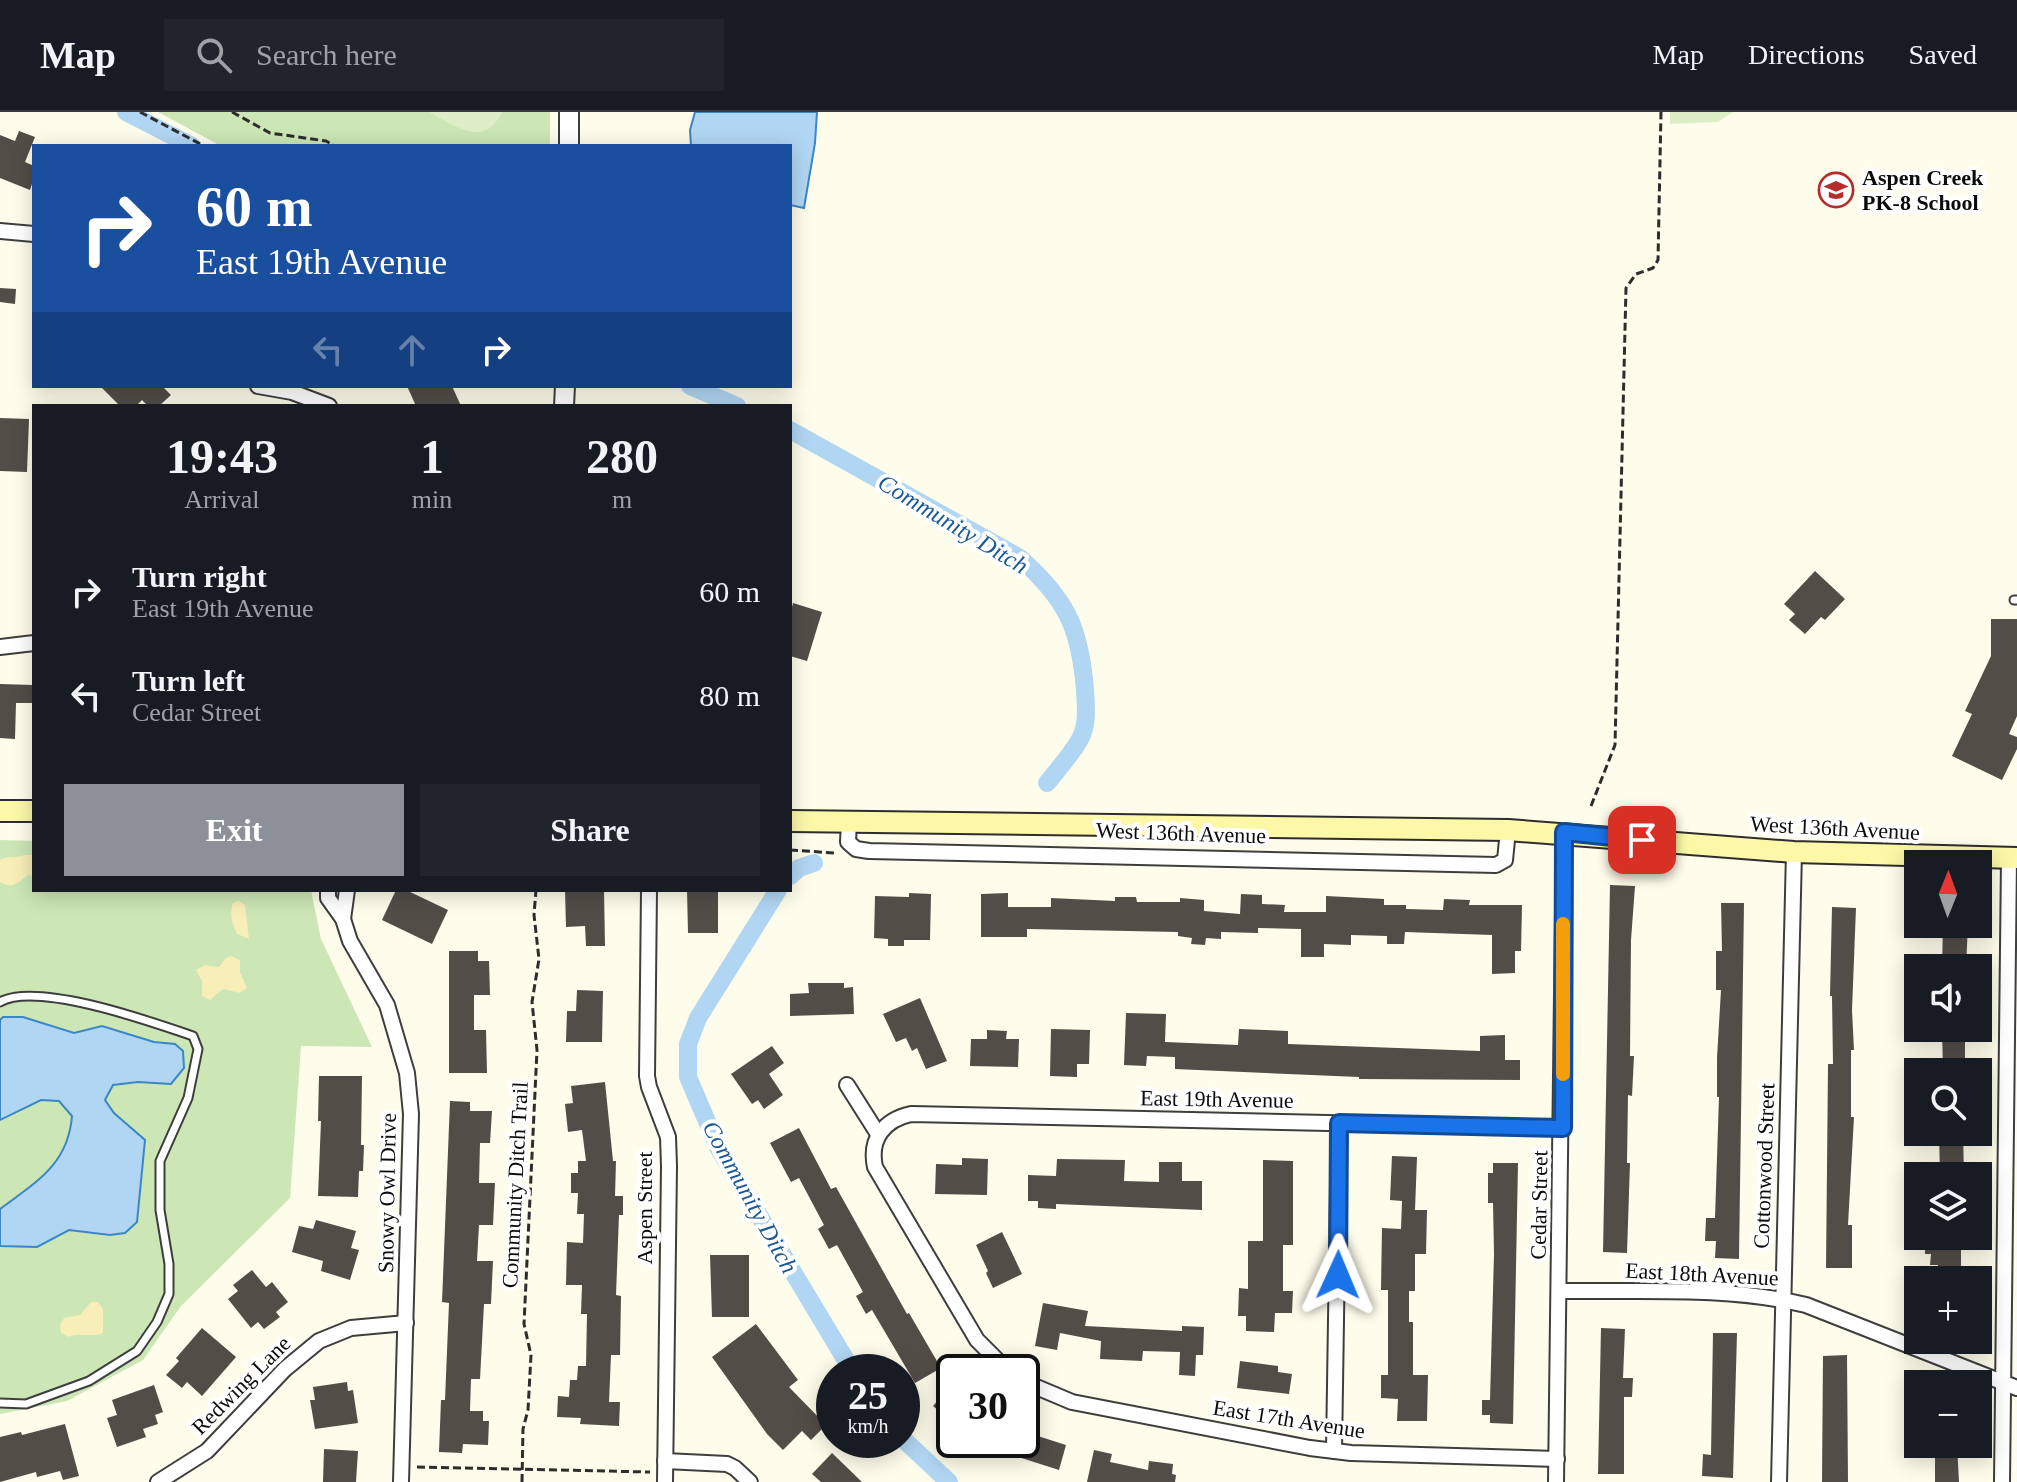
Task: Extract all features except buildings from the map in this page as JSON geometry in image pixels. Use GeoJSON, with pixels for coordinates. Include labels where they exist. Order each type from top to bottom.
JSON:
{"type":"FeatureCollection","features":[{"type":"Feature","properties":{"kind":"main road"},"geometry":{"type":"LineString","coordinates":[[0,811],[32,811]]}},
{"type":"Feature","properties":{"kind":"main road","name":"West 136th Avenue"},"geometry":{"type":"LineString","coordinates":[[792,821],[1508,830],[1794,852],[2013,858]]}},
{"type":"Feature","properties":{"kind":"street"},"geometry":{"type":"LineString","coordinates":[[569,112],[569,144]]}},
{"type":"Feature","properties":{"kind":"street"},"geometry":{"type":"LineString","coordinates":[[0,231],[32,234]]}},
{"type":"Feature","properties":{"kind":"street"},"geometry":{"type":"LineString","coordinates":[[269,388],[292,392],[324,404]]}},
{"type":"Feature","properties":{"kind":"street"},"geometry":{"type":"LineString","coordinates":[[0,647],[32,643]]}},
{"type":"Feature","properties":{"kind":"street","name":"West 136th Avenue"},"geometry":{"type":"LineString","coordinates":[[849,821],[848,842],[856,849],[869,851],[1489,865],[1505,860],[1508,830]]}},
{"type":"Feature","properties":{"kind":"street","name":"Cedar Street"},"geometry":{"type":"LineString","coordinates":[[1556,1482],[1563,1128],[1564,832]]}},
{"type":"Feature","properties":{"kind":"street","name":"Cottonwood Street"},"geometry":{"type":"LineString","coordinates":[[1779,1482],[1794,852]]}},
{"type":"Feature","properties":{"kind":"street"},"geometry":{"type":"LineString","coordinates":[[2002,1482],[2010,1386],[2013,858]]}},
{"type":"Feature","properties":{"kind":"street","name":"Snowy Owl Drive"},"geometry":{"type":"LineString","coordinates":[[328,892],[328,898],[343,919],[350,941],[392,1004],[407,1073],[411,1114],[401,1474]]}},
{"type":"Feature","properties":{"kind":"street"},"geometry":{"type":"LineString","coordinates":[[343,919],[347,892]]}},
{"type":"Feature","properties":{"kind":"street","name":"Aspen Street"},"geometry":{"type":"LineString","coordinates":[[649,892],[647,1076],[668,1137],[669,1166],[665,1472]]}},
{"type":"Feature","properties":{"kind":"street"},"geometry":{"type":"LineString","coordinates":[[847,1085],[878,1134],[872,1156],[875,1167],[977,1340],[991,1354]]}},
{"type":"Feature","properties":{"kind":"street","name":"East 19th Avenue"},"geometry":{"type":"LineString","coordinates":[[878,1134],[897,1117],[911,1114],[1563,1128]]}},
{"type":"Feature","properties":{"kind":"street"},"geometry":{"type":"LineString","coordinates":[[1334,1451],[1339,1123]]}},
{"type":"Feature","properties":{"kind":"street","name":"East 18th Avenue"},"geometry":{"type":"LineString","coordinates":[[1560,1291],[1750,1294],[1782,1299],[1806,1305],[2010,1386]]}},
{"type":"Feature","properties":{"kind":"street","name":"Redwing Lane"},"geometry":{"type":"LineString","coordinates":[[158,1482],[207,1451],[285,1369],[319,1341],[351,1328],[406,1323]]}},
{"type":"Feature","properties":{"kind":"street","name":"East 17th Avenue"},"geometry":{"type":"LineString","coordinates":[[1040,1389],[1072,1402],[1334,1451],[1557,1459]]}},
{"type":"Feature","properties":{"kind":"street"},"geometry":{"type":"LineString","coordinates":[[665,1472],[727,1464],[750,1482]]}},
{"type":"Feature","properties":{"kind":"lane"},"geometry":{"type":"LineString","coordinates":[[0,1002],[22,995],[107,1007],[193,1036],[198,1049],[188,1098],[160,1161],[160,1210],[169,1264],[169,1294],[157,1322],[137,1351],[89,1381],[26,1404],[0,1403]]}},
{"type":"Feature","properties":{"kind":"path"},"geometry":{"type":"LineString","coordinates":[[140,112],[200,144]]}},
{"type":"Feature","properties":{"kind":"path"},"geometry":{"type":"LineString","coordinates":[[232,112],[270,133],[331,144]]}},
{"type":"Feature","properties":{"kind":"path"},"geometry":{"type":"LineString","coordinates":[[1591,806],[1615,745],[1626,288],[1636,274],[1653,268],[1658,260],[1661,112]]}},
{"type":"Feature","properties":{"kind":"path"},"geometry":{"type":"LineString","coordinates":[[792,850],[839,853]]}},
{"type":"Feature","properties":{"kind":"path","name":"Community Ditch Trail"},"geometry":{"type":"LineString","coordinates":[[522,1482],[523,1429],[528,1410],[531,1355],[524,1324],[537,1050],[532,1002],[539,959],[534,915],[536,892]]}},
{"type":"Feature","properties":{"kind":"path"},"geometry":{"type":"LineString","coordinates":[[401,1474],[523,1469],[665,1472]]}},
{"type":"Feature","properties":{"kind":"green space"},"geometry":{"type":"Polygon","coordinates":[[[158,112],[550,112],[550,144],[217,144],[158,112]]]}},
{"type":"Feature","properties":{"kind":"green space"},"geometry":{"type":"Polygon","coordinates":[[[429,112],[502,112],[487,130],[478,132],[458,128],[429,112]]]}},
{"type":"Feature","properties":{"kind":"green space"},"geometry":{"type":"Polygon","coordinates":[[[1670,112],[1733,112],[1718,122],[1670,124],[1670,112]]]}},
{"type":"Feature","properties":{"kind":"green space"},"geometry":{"type":"Polygon","coordinates":[[[0,840],[32,841],[32,892],[311,892],[321,939],[372,1047],[301,1046],[290,1198],[181,1306],[143,1360],[67,1401],[0,1414],[0,840]]]}},
{"type":"Feature","properties":{"kind":"sand"},"geometry":{"type":"Polygon","coordinates":[[[32,855],[32,878],[30,874],[13,885],[0,882],[0,860],[32,855]]]}},
{"type":"Feature","properties":{"kind":"sand"},"geometry":{"type":"Polygon","coordinates":[[[239,901],[245,905],[249,939],[237,934],[232,922],[233,903],[239,901]]]}},
{"type":"Feature","properties":{"kind":"sand"},"geometry":{"type":"Polygon","coordinates":[[[231,956],[240,960],[240,972],[247,988],[240,993],[223,989],[210,1000],[202,996],[202,981],[196,970],[205,965],[219,967],[231,956]]]}},
{"type":"Feature","properties":{"kind":"sand"},"geometry":{"type":"Polygon","coordinates":[[[91,1302],[98,1302],[103,1309],[103,1333],[69,1337],[61,1333],[60,1325],[64,1318],[80,1315],[91,1302]]]}},
{"type":"Feature","properties":{"kind":"water"},"geometry":{"type":"Polygon","coordinates":[[[695,112],[817,112],[804,208],[792,205],[792,144],[691,144],[690,130],[695,112]]]}},
{"type":"Feature","properties":{"kind":"water"},"geometry":{"type":"Polygon","coordinates":[[[3,1017],[23,1017],[74,1033],[102,1026],[154,1042],[175,1044],[183,1051],[184,1068],[171,1084],[138,1082],[113,1085],[105,1100],[114,1113],[145,1140],[137,1222],[125,1233],[110,1235],[69,1230],[37,1247],[0,1246],[0,1209],[38,1181],[57,1160],[69,1133],[72,1116],[59,1101],[41,1100],[0,1120],[0,1020],[3,1017]]]}},
{"type":"Feature","properties":{"kind":"waterway","name":"Community Ditch"},"geometry":{"type":"LineString","coordinates":[[126,112],[188,144]]}},
{"type":"Feature","properties":{"kind":"waterway","name":"Community Ditch"},"geometry":{"type":"LineString","coordinates":[[695,388],[732,404]]}},
{"type":"Feature","properties":{"kind":"waterway","name":"Community Ditch"},"geometry":{"type":"LineString","coordinates":[[792,431],[1020,558],[1060,602],[1075,632],[1079,649],[1086,715],[1080,739],[1047,783]]}},
{"type":"Feature","properties":{"kind":"waterway","name":"Community Ditch"},"geometry":{"type":"LineString","coordinates":[[792,874],[814,863]]}},
{"type":"Feature","properties":{"kind":"waterway","name":"Community Ditch"},"geometry":{"type":"LineString","coordinates":[[777,892],[698,1018],[688,1044],[688,1077],[718,1147],[842,1354]]}},
{"type":"Feature","properties":{"kind":"waterway","name":"Community Ditch"},"geometry":{"type":"LineString","coordinates":[[920,1455],[949,1482]]}},
{"type":"Feature","properties":{"kind":"slow traffic"},"geometry":{"type":"LineString","coordinates":[[1563,924],[1563,1074]]}},
{"type":"Feature","properties":{"kind":"place","name":"Aspen Creek PK-8 School"},"geometry":{"type":"Point","coordinates":[1836,190]}},
{"type":"Feature","properties":{"kind":"route"},"geometry":{"type":"LineString","coordinates":[[1338,1275],[1339,1123],[1563,1128],[1564,832],[1642,840]]}}]}
